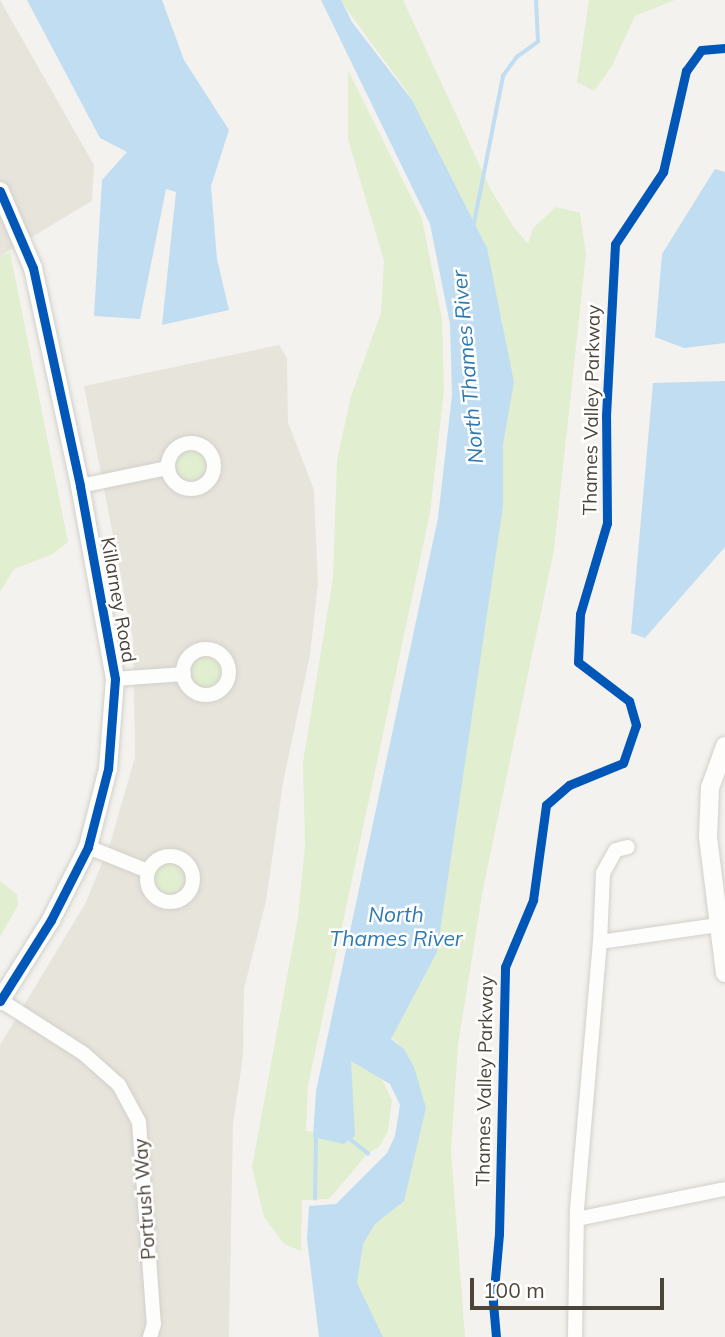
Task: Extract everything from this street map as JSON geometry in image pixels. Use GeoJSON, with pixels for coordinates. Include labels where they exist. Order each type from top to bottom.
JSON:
{"type":"FeatureCollection","features":[{"type":"Feature","properties":{"kind":"street","name":"Killarney Road"},"geometry":{"type":"LineString","coordinates":[[0,191],[33,268],[80,485],[115,679],[108,769],[88,847],[51,920],[0,1000]]}},
{"type":"Feature","properties":{"kind":"street"},"geometry":{"type":"LineString","coordinates":[[80,485],[168,468]]}},
{"type":"Feature","properties":{"kind":"street"},"geometry":{"type":"LineString","coordinates":[[115,679],[184,674]]}},
{"type":"Feature","properties":{"kind":"street"},"geometry":{"type":"LineString","coordinates":[[725,746],[710,788],[708,837],[725,973]]}},
{"type":"Feature","properties":{"kind":"street"},"geometry":{"type":"LineString","coordinates":[[88,847],[148,871]]}},
{"type":"Feature","properties":{"kind":"street"},"geometry":{"type":"LineString","coordinates":[[575,1337],[577,1219],[600,942],[603,873],[615,850],[628,847]]}},
{"type":"Feature","properties":{"kind":"street"},"geometry":{"type":"LineString","coordinates":[[600,942],[718,925]]}},
{"type":"Feature","properties":{"kind":"street","name":"Portrush Way"},"geometry":{"type":"LineString","coordinates":[[0,1000],[83,1053],[119,1085],[139,1122],[154,1324],[150,1337]]}},
{"type":"Feature","properties":{"kind":"street"},"geometry":{"type":"LineString","coordinates":[[577,1219],[725,1189]]}},
{"type":"Feature","properties":{"kind":"shaded area"},"geometry":{"type":"Polygon","coordinates":[[[0,0],[94,165],[92,201],[0,256],[0,0]]]}},
{"type":"Feature","properties":{"kind":"shaded area"},"geometry":{"type":"Polygon","coordinates":[[[279,345],[287,358],[288,422],[314,490],[318,584],[310,655],[283,783],[266,901],[244,989],[243,1056],[233,1124],[229,1337],[0,1337],[0,1045],[85,904],[110,844],[135,757],[133,639],[84,386],[279,345]]]}},
{"type":"Feature","properties":{"kind":"green space"},"geometry":{"type":"Polygon","coordinates":[[[340,0],[403,0],[491,190],[513,226],[528,244],[533,228],[556,207],[580,213],[586,254],[554,550],[483,889],[458,1045],[451,1151],[465,1337],[378,1337],[352,1278],[358,1239],[398,1196],[408,1061],[398,1043],[385,1033],[503,324],[483,240],[408,93],[340,0]]]}},
{"type":"Feature","properties":{"kind":"green space"},"geometry":{"type":"Polygon","coordinates":[[[589,0],[675,0],[635,16],[612,66],[594,91],[577,82],[589,0]]]}},
{"type":"Feature","properties":{"kind":"green space"},"geometry":{"type":"Polygon","coordinates":[[[348,70],[422,219],[442,319],[444,390],[430,513],[308,1086],[306,1131],[316,1132],[345,1056],[382,1079],[392,1100],[388,1131],[379,1147],[368,1153],[329,1199],[302,1200],[301,1251],[284,1244],[264,1217],[252,1167],[298,917],[305,846],[303,762],[333,578],[337,460],[351,396],[381,313],[384,261],[348,139],[348,70]]]}},
{"type":"Feature","properties":{"kind":"green space"},"geometry":{"type":"Polygon","coordinates":[[[10,252],[68,542],[53,554],[14,569],[0,592],[0,256],[10,252]]]}},
{"type":"Feature","properties":{"kind":"green space"},"geometry":{"type":"Polygon","coordinates":[[[191,450],[202,454],[206,465],[202,476],[191,480],[180,476],[176,465],[180,454],[191,450]]]}},
{"type":"Feature","properties":{"kind":"green space"},"geometry":{"type":"Polygon","coordinates":[[[207,657],[218,661],[222,672],[218,683],[207,687],[196,683],[192,672],[196,661],[207,657]]]}},
{"type":"Feature","properties":{"kind":"green space"},"geometry":{"type":"Polygon","coordinates":[[[169,864],[180,868],[184,879],[180,890],[169,894],[158,890],[154,879],[158,868],[169,864]]]}},
{"type":"Feature","properties":{"kind":"green space"},"geometry":{"type":"Polygon","coordinates":[[[0,881],[17,894],[18,905],[0,937],[0,881]]]}},
{"type":"Feature","properties":{"kind":"water"},"geometry":{"type":"Polygon","coordinates":[[[27,0],[162,0],[184,60],[229,130],[211,186],[217,259],[229,310],[162,325],[176,192],[166,189],[140,319],[94,316],[102,180],[127,152],[100,138],[27,0]]]}},
{"type":"Feature","properties":{"kind":"water","name":"North Thames River"},"geometry":{"type":"Polygon","coordinates":[[[321,0],[341,0],[352,22],[412,100],[487,248],[514,382],[503,444],[503,506],[437,952],[391,1039],[404,1049],[414,1067],[426,1108],[404,1201],[375,1224],[363,1244],[357,1283],[383,1337],[319,1337],[307,1239],[309,1206],[336,1204],[387,1153],[395,1136],[400,1105],[390,1084],[351,1061],[355,1136],[344,1144],[313,1137],[316,1091],[438,518],[452,395],[450,324],[430,224],[321,0]]]}},
{"type":"Feature","properties":{"kind":"water"},"geometry":{"type":"Polygon","coordinates":[[[715,169],[725,172],[725,343],[684,348],[655,337],[662,254],[715,169]]]}},
{"type":"Feature","properties":{"kind":"water"},"geometry":{"type":"Polygon","coordinates":[[[725,381],[725,547],[645,638],[631,633],[653,383],[725,381]]]}},
{"type":"Feature","properties":{"kind":"waterway"},"geometry":{"type":"LineString","coordinates":[[473,228],[503,76],[517,57],[538,42],[536,0]]}},
{"type":"Feature","properties":{"kind":"waterway","name":"North Thames River"},"geometry":{"type":"LineString","coordinates":[[315,1199],[316,1134]]}},
{"type":"Feature","properties":{"kind":"waterway"},"geometry":{"type":"LineString","coordinates":[[348,1137],[368,1153]]}},
{"type":"Feature","properties":{"kind":"cycle path","name":"Thames Valley Parkway"},"geometry":{"type":"LineString","coordinates":[[496,1337],[493,1301],[499,1234],[505,967],[533,900],[546,805],[569,785],[623,763],[636,725],[629,701],[578,662],[580,614],[607,523],[606,416],[615,244],[663,172],[686,71],[701,50],[725,48]]}},
{"type":"Feature","properties":{"kind":"cycle path"},"geometry":{"type":"LineString","coordinates":[[0,191],[33,268],[80,486],[115,679],[108,769],[88,847],[51,920],[0,1001]]}}]}
